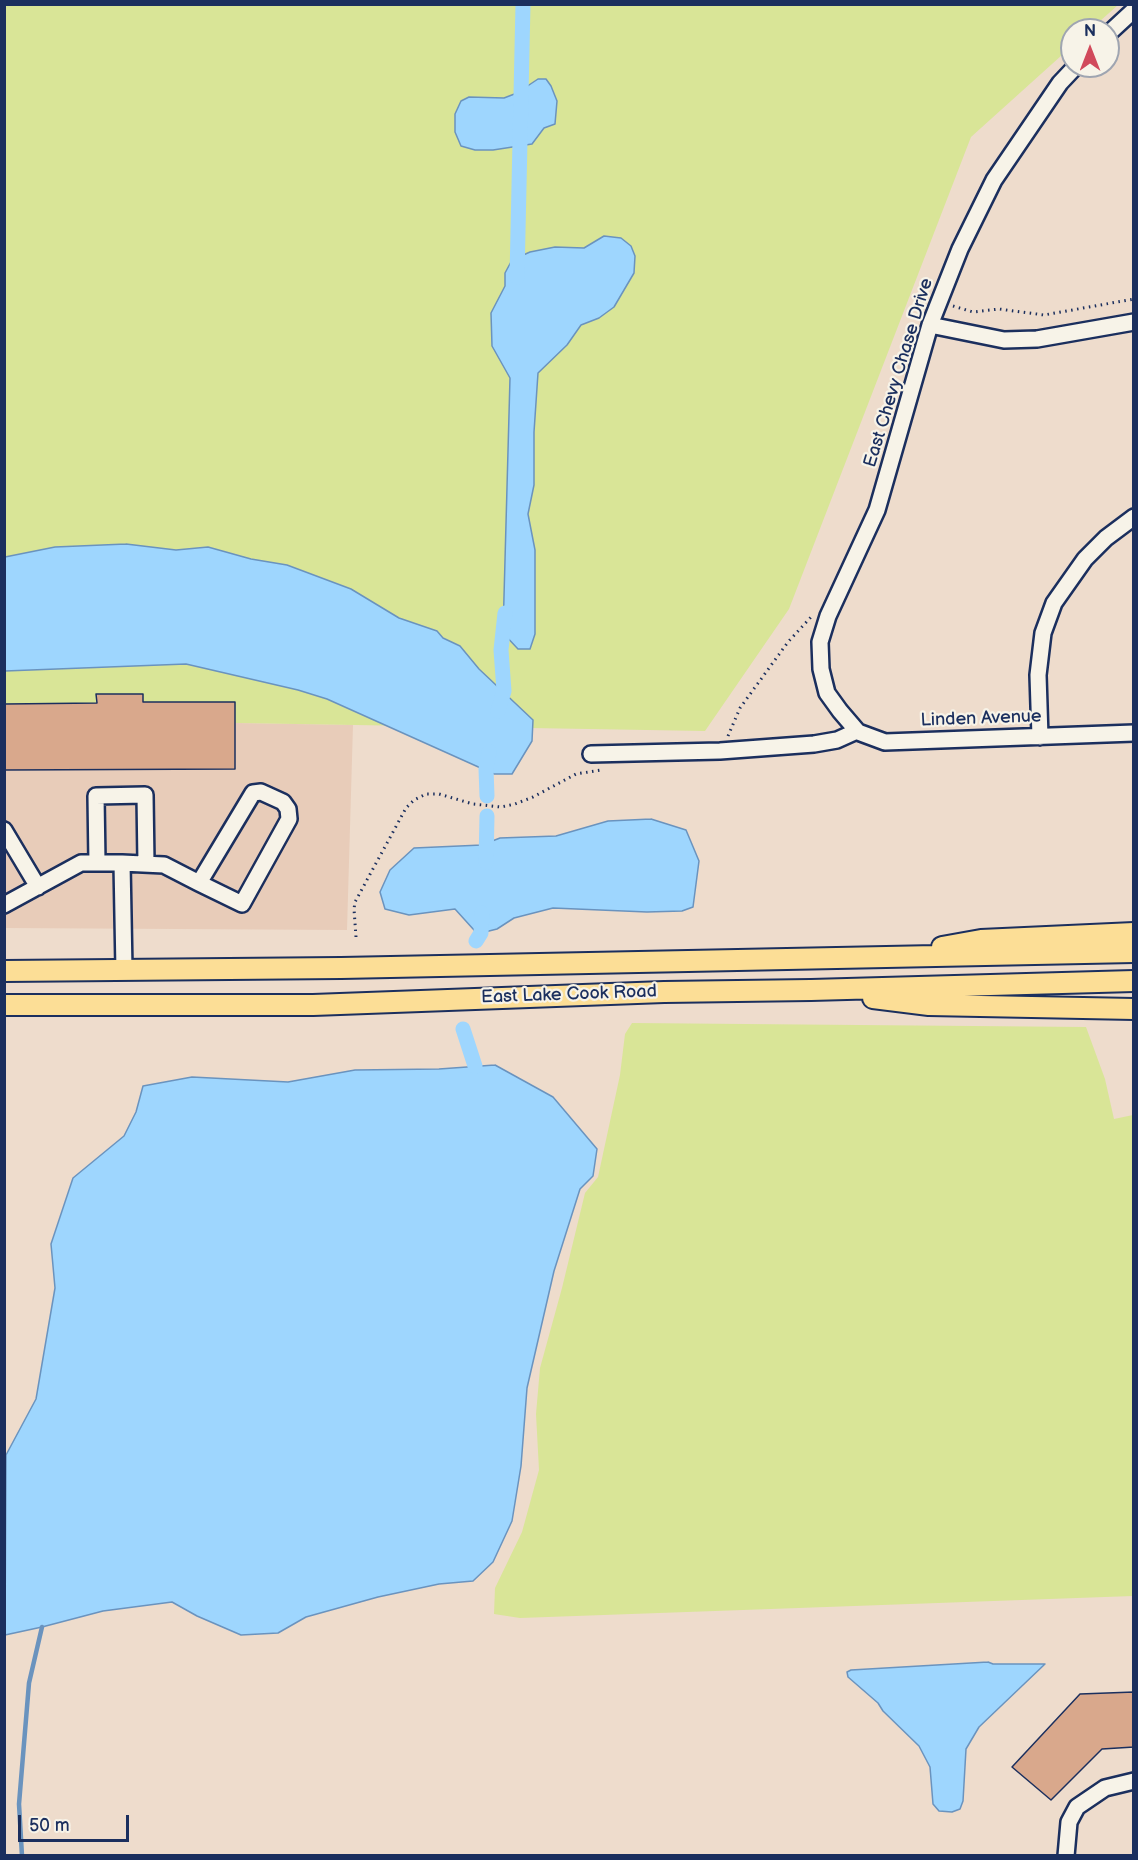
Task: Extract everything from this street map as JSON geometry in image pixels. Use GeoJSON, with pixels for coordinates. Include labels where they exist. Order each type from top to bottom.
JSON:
{"type":"FeatureCollection","features":[{"type":"Feature","properties":{"kind":"main road"},"geometry":{"type":"LineString","coordinates":[[884,958],[981,940],[1134,933]]}},
{"type":"Feature","properties":{"kind":"main road","name":"East Lake Cook Road"},"geometry":{"type":"LineString","coordinates":[[4,970],[353,968],[1134,952]]}},
{"type":"Feature","properties":{"kind":"main road"},"geometry":{"type":"LineString","coordinates":[[124,970],[124,1004]]}},
{"type":"Feature","properties":{"kind":"main road","name":"East Lake Cook Road"},"geometry":{"type":"LineString","coordinates":[[4,1005],[313,1005],[652,992],[1134,981]]}},
{"type":"Feature","properties":{"kind":"main road"},"geometry":{"type":"LineString","coordinates":[[811,990],[929,1005],[1134,1009]]}},
{"type":"Feature","properties":{"kind":"street"},"geometry":{"type":"LineString","coordinates":[[1120,23],[1134,10]]}},
{"type":"Feature","properties":{"kind":"street","name":"East Chevy Chase Drive"},"geometry":{"type":"LineString","coordinates":[[840,711],[827,693],[821,669],[820,642],[828,616],[877,510],[930,326],[960,249],[993,180],[1065,78]]}},
{"type":"Feature","properties":{"kind":"street"},"geometry":{"type":"LineString","coordinates":[[930,326],[1004,340],[1037,339],[1134,322]]}},
{"type":"Feature","properties":{"kind":"street"},"geometry":{"type":"LineString","coordinates":[[1040,737],[1040,664],[1043,633],[1054,603],[1084,560],[1106,538],[1134,518]]}},
{"type":"Feature","properties":{"kind":"street","name":"Linden Avenue"},"geometry":{"type":"LineString","coordinates":[[840,711],[857,730],[885,742],[1134,733]]}},
{"type":"Feature","properties":{"kind":"street"},"geometry":{"type":"LineString","coordinates":[[591,754],[720,751],[814,744],[837,740],[857,730]]}},
{"type":"Feature","properties":{"kind":"street"},"geometry":{"type":"LineString","coordinates":[[4,905],[81,863],[164,865],[200,883],[242,904],[289,819],[288,809],[284,802],[261,792],[253,793],[200,883]]}},
{"type":"Feature","properties":{"kind":"street"},"geometry":{"type":"LineString","coordinates":[[97,863],[96,795],[145,795],[146,864]]}},
{"type":"Feature","properties":{"kind":"street"},"geometry":{"type":"LineString","coordinates":[[4,830],[38,887]]}},
{"type":"Feature","properties":{"kind":"street"},"geometry":{"type":"LineString","coordinates":[[122,863],[124,970]]}},
{"type":"Feature","properties":{"kind":"street"},"geometry":{"type":"LineString","coordinates":[[1066,1856],[1069,1822],[1077,1807],[1105,1788],[1134,1781]]}},
{"type":"Feature","properties":{"kind":"path"},"geometry":{"type":"LineString","coordinates":[[939,302],[973,312],[999,309],[1044,315],[1134,299]]}},
{"type":"Feature","properties":{"kind":"path"},"geometry":{"type":"LineString","coordinates":[[720,751],[740,708],[788,642],[814,614]]}},
{"type":"Feature","properties":{"kind":"path"},"geometry":{"type":"LineString","coordinates":[[356,937],[355,902],[406,808],[414,800],[426,794],[439,794],[473,804],[501,807],[515,804],[576,774],[610,769]]}},
{"type":"Feature","properties":{"kind":"shaded area"},"geometry":{"type":"Polygon","coordinates":[[[5,719],[353,725],[347,930],[5,928],[5,719]]]}},
{"type":"Feature","properties":{"kind":"green space"},"geometry":{"type":"Polygon","coordinates":[[[5,5],[1118,5],[1103,18],[1060,18],[1060,57],[971,137],[789,609],[705,731],[5,719],[5,5]]]}},
{"type":"Feature","properties":{"kind":"green space"},"geometry":{"type":"Polygon","coordinates":[[[632,1023],[1086,1027],[1105,1079],[1114,1119],[1133,1115],[1133,1596],[520,1618],[494,1614],[495,1588],[522,1532],[539,1470],[536,1414],[540,1368],[585,1193],[598,1177],[620,1075],[625,1034],[632,1023]]]}},
{"type":"Feature","properties":{"kind":"water"},"geometry":{"type":"Polygon","coordinates":[[[538,79],[546,79],[557,101],[555,124],[544,128],[532,144],[493,150],[475,150],[461,146],[455,132],[455,114],[461,101],[469,97],[504,98],[517,93],[538,79]]]}},
{"type":"Feature","properties":{"kind":"water"},"geometry":{"type":"Polygon","coordinates":[[[604,236],[621,238],[631,246],[635,256],[634,273],[614,307],[599,318],[581,325],[567,345],[538,373],[534,432],[534,485],[528,514],[535,550],[535,634],[530,649],[518,649],[503,633],[510,378],[492,346],[491,313],[505,286],[505,273],[512,260],[530,252],[555,247],[584,248],[604,236]]]}},
{"type":"Feature","properties":{"kind":"water"},"geometry":{"type":"Polygon","coordinates":[[[126,544],[176,550],[208,547],[251,559],[287,565],[351,589],[399,618],[437,631],[443,638],[460,646],[479,669],[533,720],[532,741],[512,774],[494,774],[327,699],[186,664],[5,671],[5,557],[55,547],[126,544]]]}},
{"type":"Feature","properties":{"kind":"water"},"geometry":{"type":"Polygon","coordinates":[[[651,819],[686,830],[699,861],[693,907],[682,911],[647,912],[553,908],[514,918],[497,929],[481,933],[474,930],[455,909],[409,915],[385,909],[380,892],[390,870],[414,848],[482,845],[500,838],[556,836],[608,821],[651,819]]]}},
{"type":"Feature","properties":{"kind":"water"},"geometry":{"type":"Polygon","coordinates":[[[495,1065],[553,1097],[597,1149],[593,1176],[580,1189],[554,1271],[527,1388],[521,1466],[512,1521],[493,1562],[473,1581],[439,1584],[378,1597],[306,1617],[278,1633],[241,1635],[197,1616],[172,1602],[103,1611],[5,1635],[6,1455],[36,1399],[55,1288],[51,1244],[73,1178],[124,1136],[136,1112],[143,1086],[192,1077],[288,1082],[355,1070],[439,1069],[495,1065]]]}},
{"type":"Feature","properties":{"kind":"water"},"geometry":{"type":"Polygon","coordinates":[[[988,1662],[993,1664],[1045,1664],[979,1727],[966,1749],[963,1801],[960,1809],[952,1812],[939,1811],[933,1804],[930,1767],[919,1746],[883,1711],[878,1703],[848,1677],[847,1672],[988,1662]]]}},
{"type":"Feature","properties":{"kind":"building"},"geometry":{"type":"Polygon","coordinates":[[[96,694],[143,694],[143,702],[235,702],[235,769],[5,770],[5,704],[97,703],[96,694]]]}},
{"type":"Feature","properties":{"kind":"building"},"geometry":{"type":"Polygon","coordinates":[[[1134,1692],[1134,1747],[1102,1749],[1051,1800],[1012,1767],[1080,1694],[1134,1692]]]}},
{"type":"Feature","properties":{"kind":"waterway"},"geometry":{"type":"LineString","coordinates":[[517,277],[523,4]]}},
{"type":"Feature","properties":{"kind":"waterway"},"geometry":{"type":"LineString","coordinates":[[498,711],[504,691],[501,650],[505,613]]}},
{"type":"Feature","properties":{"kind":"waterway"},"geometry":{"type":"LineString","coordinates":[[487,796],[486,769],[489,752]]}},
{"type":"Feature","properties":{"kind":"waterway"},"geometry":{"type":"LineString","coordinates":[[486,862],[487,816]]}},
{"type":"Feature","properties":{"kind":"waterway"},"geometry":{"type":"LineString","coordinates":[[476,941],[481,933],[482,913]]}},
{"type":"Feature","properties":{"kind":"waterway"},"geometry":{"type":"LineString","coordinates":[[463,1029],[475,1066]]}},
{"type":"Feature","properties":{"kind":"waterway"},"geometry":{"type":"LineString","coordinates":[[22,1856],[19,1804],[29,1683],[42,1627]]}}]}
